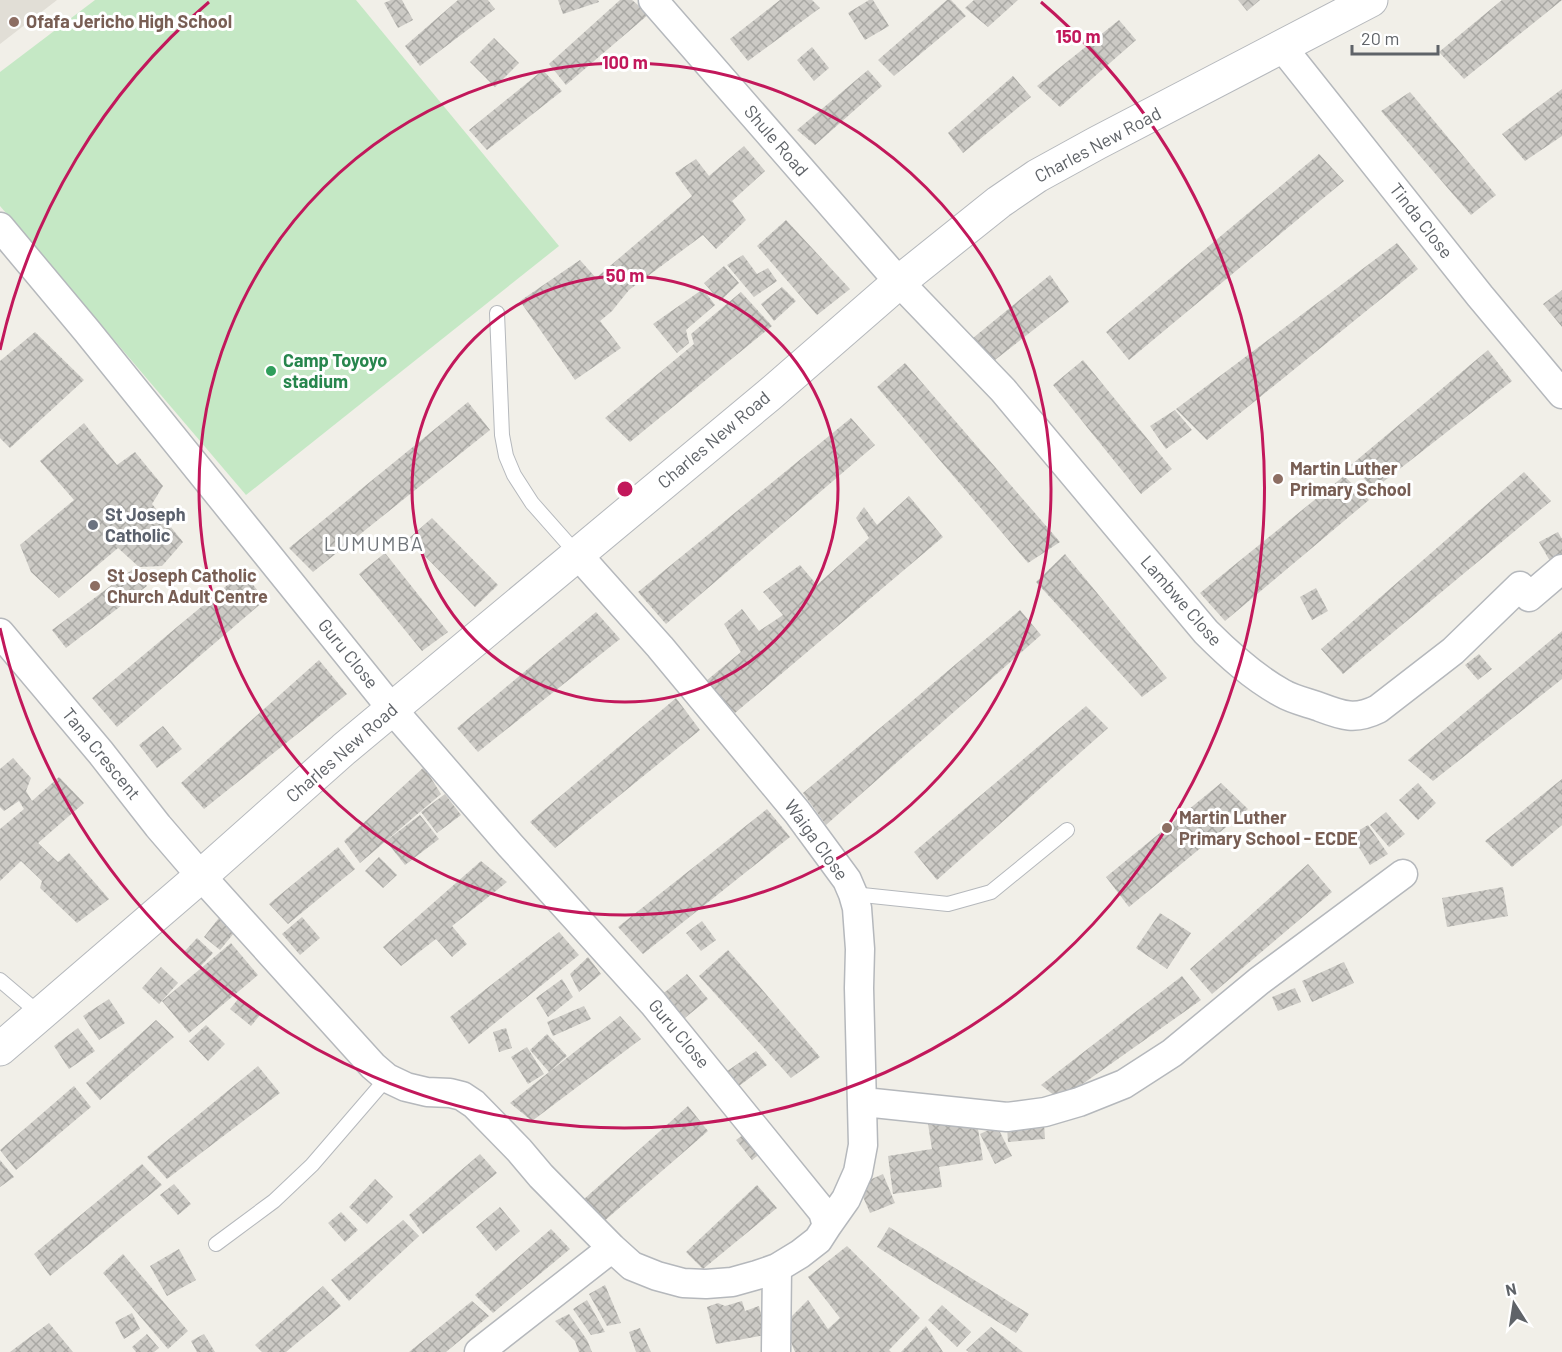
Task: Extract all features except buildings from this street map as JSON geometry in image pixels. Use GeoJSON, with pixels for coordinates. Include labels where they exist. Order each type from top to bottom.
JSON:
{"type":"FeatureCollection","features":[{"type":"Feature","properties":{"kind":"street","name":"Shule Road"},"geometry":{"type":"LineString","coordinates":[[653,0],[899,282]]}},
{"type":"Feature","properties":{"kind":"street","name":"Charles New Road"},"geometry":{"type":"LineString","coordinates":[[0,1049],[392,709],[769,395],[899,282],[999,202],[1037,176],[1371,0]]}},
{"type":"Feature","properties":{"kind":"street","name":"Tinda Close"},"geometry":{"type":"LineString","coordinates":[[1282,47],[1479,296],[1562,394]]}},
{"type":"Feature","properties":{"kind":"street","name":"Guru Close"},"geometry":{"type":"LineString","coordinates":[[0,227],[87,331],[392,709],[510,845],[653,1003],[813,1198],[823,1212],[827,1226]]}},
{"type":"Feature","properties":{"kind":"street","name":"Lambwe Close"},"geometry":{"type":"LineString","coordinates":[[899,282],[1003,390],[1206,632],[1233,659],[1284,694],[1343,716],[1356,717],[1369,714],[1453,651],[1525,591],[1562,569]]}},
{"type":"Feature","properties":{"kind":"street","name":"Waiga Close"},"geometry":{"type":"LineString","coordinates":[[578,555],[660,648],[797,812],[847,880],[853,894],[857,908],[860,949],[863,1145],[858,1172],[846,1199],[827,1226]]}},
{"type":"Feature","properties":{"kind":"street","name":"Tana Crescent"},"geometry":{"type":"LineString","coordinates":[[0,633],[201,876]]}},
{"type":"Feature","properties":{"kind":"street"},"geometry":{"type":"LineString","coordinates":[[864,1102],[1007,1117],[1079,1102],[1124,1084],[1172,1053],[1259,981],[1403,874]]}},
{"type":"Feature","properties":{"kind":"street"},"geometry":{"type":"LineString","coordinates":[[201,876],[355,1046],[387,1078],[406,1087],[462,1096],[474,1104],[541,1176],[632,1266],[657,1276],[683,1282],[706,1284],[732,1282],[777,1268],[811,1246],[824,1233],[827,1226]]}},
{"type":"Feature","properties":{"kind":"street"},"geometry":{"type":"LineString","coordinates":[[479,1352],[612,1248]]}},
{"type":"Feature","properties":{"kind":"street"},"geometry":{"type":"LineString","coordinates":[[776,1352],[777,1268]]}},
{"type":"Feature","properties":{"kind":"lane"},"geometry":{"type":"LineString","coordinates":[[497,313],[502,435],[506,456],[514,476],[532,503],[578,555]]}},
{"type":"Feature","properties":{"kind":"lane"},"geometry":{"type":"LineString","coordinates":[[853,894],[948,904],[991,892],[1067,830]]}},
{"type":"Feature","properties":{"kind":"lane"},"geometry":{"type":"LineString","coordinates":[[0,980],[40,1014]]}},
{"type":"Feature","properties":{"kind":"lane"},"geometry":{"type":"LineString","coordinates":[[216,1244],[274,1201],[312,1165],[387,1078]]}},
{"type":"Feature","properties":{"kind":"shaded area","name":"Ofafa Jericho High School"},"geometry":{"type":"Polygon","coordinates":[[[0,0],[57,0],[0,44],[0,0]]]}},
{"type":"Feature","properties":{"kind":"green space","name":"Camp Toyoyo stadium"},"geometry":{"type":"Polygon","coordinates":[[[95,0],[356,0],[559,246],[246,495],[0,206],[0,72],[95,0]]]}},
{"type":"Feature","properties":{"kind":"place","name":"Ofafa Jericho High School"},"geometry":{"type":"Point","coordinates":[14,22]}},
{"type":"Feature","properties":{"kind":"place","name":"Camp Toyoyo stadium"},"geometry":{"type":"Point","coordinates":[271,371]}},
{"type":"Feature","properties":{"kind":"place","name":"Martin Luther Primary School"},"geometry":{"type":"Point","coordinates":[1278,479]}},
{"type":"Feature","properties":{"kind":"place","name":"St Joseph Catholic"},"geometry":{"type":"Point","coordinates":[93,525]}},
{"type":"Feature","properties":{"kind":"place","name":"St Joseph Catholic Church Adult Centre"},"geometry":{"type":"Point","coordinates":[95,586]}},
{"type":"Feature","properties":{"kind":"place","name":"Martin Luther Primary School - ECDE"},"geometry":{"type":"Point","coordinates":[1167,828]}},
{"type":"Feature","properties":{"kind":"district","name":"LUMUMBA"},"geometry":{"type":"Point","coordinates":[374,544]}}]}
